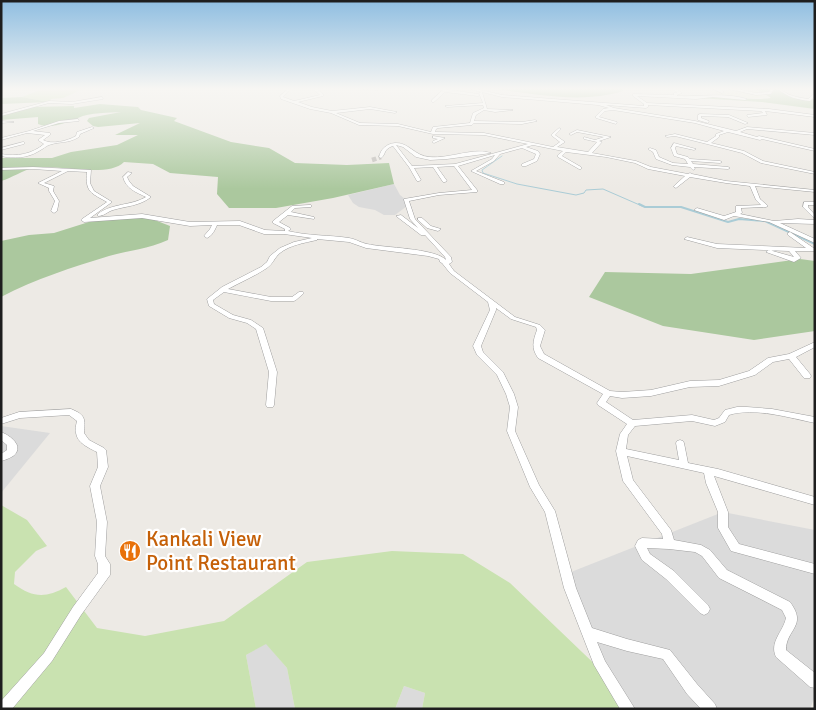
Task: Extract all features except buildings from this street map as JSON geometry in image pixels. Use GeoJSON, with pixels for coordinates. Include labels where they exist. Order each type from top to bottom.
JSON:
{"type":"FeatureCollection","features":[{"type":"Feature","properties":{"kind":"street"},"geometry":{"type":"LineString","coordinates":[[1,138],[59,122]]}},
{"type":"Feature","properties":{"kind":"street"},"geometry":{"type":"LineString","coordinates":[[355,122],[359,124],[398,125],[431,133],[484,134],[636,162],[650,168],[752,185],[815,191]]}},
{"type":"Feature","properties":{"kind":"street"},"geometry":{"type":"LineString","coordinates":[[434,142],[443,138],[429,136],[434,128],[472,124],[472,122]]}},
{"type":"Feature","properties":{"kind":"street"},"geometry":{"type":"LineString","coordinates":[[479,122],[528,122]]}},
{"type":"Feature","properties":{"kind":"street"},"geometry":{"type":"LineString","coordinates":[[683,122],[715,127],[815,150]]}},
{"type":"Feature","properties":{"kind":"street"},"geometry":{"type":"LineString","coordinates":[[708,122],[715,127]]}},
{"type":"Feature","properties":{"kind":"street"},"geometry":{"type":"LineString","coordinates":[[2,155],[30,154],[41,150],[47,144],[70,140],[78,136],[78,133],[92,128]]}},
{"type":"Feature","properties":{"kind":"street"},"geometry":{"type":"LineString","coordinates":[[736,132],[747,128],[815,134]]}},
{"type":"Feature","properties":{"kind":"street"},"geometry":{"type":"LineString","coordinates":[[555,147],[563,142],[554,135],[559,129]]}},
{"type":"Feature","properties":{"kind":"street"},"geometry":{"type":"LineString","coordinates":[[484,134],[501,131]]}},
{"type":"Feature","properties":{"kind":"street"},"geometry":{"type":"LineString","coordinates":[[571,134],[577,131],[609,137],[597,140],[586,138]]}},
{"type":"Feature","properties":{"kind":"street"},"geometry":{"type":"LineString","coordinates":[[708,143],[718,136],[717,134],[728,131]]}},
{"type":"Feature","properties":{"kind":"street"},"geometry":{"type":"LineString","coordinates":[[27,132],[49,134],[40,140],[47,144]]}},
{"type":"Feature","properties":{"kind":"street"},"geometry":{"type":"LineString","coordinates":[[667,136],[675,135],[708,143],[743,152],[762,162],[815,173]]}},
{"type":"Feature","properties":{"kind":"street"},"geometry":{"type":"LineString","coordinates":[[759,137],[764,140]]}},
{"type":"Feature","properties":{"kind":"street"},"geometry":{"type":"LineString","coordinates":[[590,153],[600,143],[597,140]]}},
{"type":"Feature","properties":{"kind":"street"},"geometry":{"type":"LineString","coordinates":[[381,157],[382,151],[386,147],[403,144],[417,156],[430,159],[450,158],[481,152],[498,154]]}},
{"type":"Feature","properties":{"kind":"street"},"geometry":{"type":"LineString","coordinates":[[410,167],[455,165],[534,144]]}},
{"type":"Feature","properties":{"kind":"street"},"geometry":{"type":"LineString","coordinates":[[694,149],[674,144],[676,155],[689,160],[720,162]]}},
{"type":"Feature","properties":{"kind":"street"},"geometry":{"type":"LineString","coordinates":[[1,149],[22,145],[10,154],[2,155]]}},
{"type":"Feature","properties":{"kind":"street"},"geometry":{"type":"LineString","coordinates":[[394,145],[419,180]]}},
{"type":"Feature","properties":{"kind":"street"},"geometry":{"type":"LineString","coordinates":[[788,147],[795,145]]}},
{"type":"Feature","properties":{"kind":"street"},"geometry":{"type":"LineString","coordinates":[[523,147],[538,154],[536,160],[524,165]]}},
{"type":"Feature","properties":{"kind":"street"},"geometry":{"type":"LineString","coordinates":[[650,149],[655,152],[657,158],[667,163],[728,168]]}},
{"type":"Feature","properties":{"kind":"street"},"geometry":{"type":"LineString","coordinates":[[566,150],[559,156],[580,168]]}},
{"type":"Feature","properties":{"kind":"street"},"geometry":{"type":"LineString","coordinates":[[498,154],[493,160],[473,171],[502,183]]}},
{"type":"Feature","properties":{"kind":"street"},"geometry":{"type":"LineString","coordinates":[[689,160],[693,174]]}},
{"type":"Feature","properties":{"kind":"street"},"geometry":{"type":"LineString","coordinates":[[442,261],[449,262],[448,257],[413,219],[406,200],[439,194],[475,191],[455,165]]}},
{"type":"Feature","properties":{"kind":"street"},"geometry":{"type":"LineString","coordinates":[[678,165],[684,173]]}},
{"type":"Feature","properties":{"kind":"street"},"geometry":{"type":"LineString","coordinates":[[434,166],[445,181]]}},
{"type":"Feature","properties":{"kind":"street"},"geometry":{"type":"LineString","coordinates":[[1,168],[89,171],[88,183],[92,192],[110,202],[84,220],[142,216],[190,224],[240,223],[264,232],[284,232],[350,240],[378,248],[430,254],[441,258],[451,271],[513,318],[538,326],[542,330],[536,345],[537,351],[541,356],[608,393],[622,395],[651,393],[690,384],[719,383],[752,373],[771,360],[791,356],[815,344]]}},
{"type":"Feature","properties":{"kind":"street"},"geometry":{"type":"LineString","coordinates":[[54,212],[57,201],[51,191],[52,187],[40,183],[68,169]]}},
{"type":"Feature","properties":{"kind":"street"},"geometry":{"type":"LineString","coordinates":[[97,219],[102,212],[134,205],[149,197],[131,189],[125,179],[130,172]]}},
{"type":"Feature","properties":{"kind":"street"},"geometry":{"type":"LineString","coordinates":[[676,187],[693,174]]}},
{"type":"Feature","properties":{"kind":"street"},"geometry":{"type":"LineString","coordinates":[[735,215],[738,214],[738,207],[766,206],[758,200],[752,185]]}},
{"type":"Feature","properties":{"kind":"street"},"geometry":{"type":"LineString","coordinates":[[815,204],[804,204],[807,211],[815,218]]}},
{"type":"Feature","properties":{"kind":"street"},"geometry":{"type":"LineString","coordinates":[[287,230],[275,222],[294,207],[309,206]]}},
{"type":"Feature","properties":{"kind":"street"},"geometry":{"type":"LineString","coordinates":[[697,210],[724,218],[735,215],[774,222],[815,222]]}},
{"type":"Feature","properties":{"kind":"street"},"geometry":{"type":"LineString","coordinates":[[287,213],[312,218]]}},
{"type":"Feature","properties":{"kind":"street"},"geometry":{"type":"LineString","coordinates":[[412,215],[429,227],[438,229]]}},
{"type":"Feature","properties":{"kind":"street"},"geometry":{"type":"LineString","coordinates":[[399,216],[424,235],[432,238]]}},
{"type":"Feature","properties":{"kind":"street"},"geometry":{"type":"LineString","coordinates":[[774,222],[815,241]]}},
{"type":"Feature","properties":{"kind":"street"},"geometry":{"type":"LineString","coordinates":[[207,236],[213,229],[214,223]]}},
{"type":"Feature","properties":{"kind":"street"},"geometry":{"type":"LineString","coordinates":[[798,233],[790,234],[814,250]]}},
{"type":"Feature","properties":{"kind":"street"},"geometry":{"type":"LineString","coordinates":[[270,405],[273,372],[259,328],[249,321],[231,317],[211,305],[210,299],[236,281],[261,270],[270,263],[271,257],[277,252],[296,243],[335,238]]}},
{"type":"Feature","properties":{"kind":"street"},"geometry":{"type":"LineString","coordinates":[[687,239],[717,246],[814,250]]}},
{"type":"Feature","properties":{"kind":"street"},"geometry":{"type":"LineString","coordinates":[[756,248],[794,260],[798,258],[792,250]]}},
{"type":"Feature","properties":{"kind":"street"},"geometry":{"type":"LineString","coordinates":[[223,290],[271,299],[294,299],[301,293]]}},
{"type":"Feature","properties":{"kind":"street"},"geometry":{"type":"LineString","coordinates":[[491,302],[493,310],[482,339],[477,346],[480,353],[500,374],[510,394],[514,407],[511,431],[536,487],[550,511],[570,588],[600,666],[628,709]]}},
{"type":"Feature","properties":{"kind":"street"},"geometry":{"type":"LineString","coordinates":[[791,356],[807,376]]}},
{"type":"Feature","properties":{"kind":"street"},"geometry":{"type":"LineString","coordinates":[[608,393],[601,403],[632,423],[692,418],[714,423],[722,420],[724,414],[740,410],[769,412],[815,420]]}},
{"type":"Feature","properties":{"kind":"street"},"geometry":{"type":"LineString","coordinates":[[1,420],[18,415],[71,412],[81,420],[80,434],[86,442],[101,450],[103,468],[95,486],[102,522],[100,556],[104,564],[104,575],[77,611],[48,657],[3,709]]}},
{"type":"Feature","properties":{"kind":"street"},"geometry":{"type":"LineString","coordinates":[[632,423],[624,434],[621,451],[628,481],[667,533],[669,544]]}},
{"type":"Feature","properties":{"kind":"street"},"geometry":{"type":"LineString","coordinates":[[1,435],[12,444],[12,452],[1,458]]}},
{"type":"Feature","properties":{"kind":"street"},"geometry":{"type":"LineString","coordinates":[[680,443],[684,464]]}},
{"type":"Feature","properties":{"kind":"street"},"geometry":{"type":"LineString","coordinates":[[621,451],[684,464],[815,500]]}},
{"type":"Feature","properties":{"kind":"street"},"geometry":{"type":"LineString","coordinates":[[708,471],[710,483],[723,512],[723,528],[734,548],[815,569]]}},
{"type":"Feature","properties":{"kind":"street"},"geometry":{"type":"LineString","coordinates":[[704,609],[670,574],[646,557],[640,546],[642,544],[669,544],[696,548],[706,553],[723,574],[786,606],[792,612],[793,618],[779,646],[780,653],[815,682]]}},
{"type":"Feature","properties":{"kind":"street"},"geometry":{"type":"LineString","coordinates":[[588,633],[666,654],[692,689],[710,709]]}},
{"type":"Feature","properties":{"kind":"shaded area"},"geometry":{"type":"Polygon","coordinates":[[[394,184],[400,195],[406,200],[407,206],[395,215],[384,215],[375,210],[359,207],[353,203],[348,195],[394,184]]]}},
{"type":"Feature","properties":{"kind":"shaded area"},"geometry":{"type":"Polygon","coordinates":[[[1,426],[50,433],[1,493],[1,426]]]}},
{"type":"Feature","properties":{"kind":"shaded area"},"geometry":{"type":"Polygon","coordinates":[[[723,512],[815,530],[815,696],[810,709],[627,709],[597,664],[566,574],[723,512]]]}},
{"type":"Feature","properties":{"kind":"shaded area"},"geometry":{"type":"Polygon","coordinates":[[[266,643],[287,668],[295,709],[256,709],[246,655],[266,643]]]}},
{"type":"Feature","properties":{"kind":"shaded area"},"geometry":{"type":"Polygon","coordinates":[[[404,686],[425,693],[422,709],[395,709],[404,686]]]}},
{"type":"Feature","properties":{"kind":"green space"},"geometry":{"type":"Polygon","coordinates":[[[38,122],[66,122],[53,126],[38,124],[38,122]]]}},
{"type":"Feature","properties":{"kind":"green space"},"geometry":{"type":"Polygon","coordinates":[[[88,122],[177,122],[231,142],[269,148],[295,163],[347,165],[389,163],[394,184],[333,198],[276,208],[229,208],[217,194],[218,177],[170,173],[153,164],[124,162],[116,167],[94,170],[54,167],[33,168],[1,181],[1,158],[52,158],[71,152],[117,145],[138,135],[115,135],[140,123],[93,126],[88,122]]]}},
{"type":"Feature","properties":{"kind":"green space"},"geometry":{"type":"Polygon","coordinates":[[[147,217],[170,226],[168,240],[68,269],[1,297],[1,241],[29,235],[54,233],[92,221],[147,217]]]}},
{"type":"Feature","properties":{"kind":"green space"},"geometry":{"type":"Polygon","coordinates":[[[800,259],[815,261],[815,331],[754,340],[663,326],[589,297],[605,272],[691,274],[800,259]]]}},
{"type":"Feature","properties":{"kind":"green space"},"geometry":{"type":"Polygon","coordinates":[[[1,505],[27,520],[47,546],[36,551],[15,572],[14,584],[27,592],[40,595],[59,591],[66,587],[97,628],[145,636],[224,621],[307,562],[392,551],[463,554],[510,583],[606,675],[628,709],[422,709],[425,693],[404,686],[395,709],[295,709],[287,668],[266,644],[246,655],[256,709],[1,709],[1,505]]]}},
{"type":"Feature","properties":{"kind":"waterway"},"geometry":{"type":"LineString","coordinates":[[502,156],[482,170],[483,173],[517,184],[576,195],[584,193],[586,190],[603,189],[642,206]]}},
{"type":"Feature","properties":{"kind":"waterway"},"geometry":{"type":"LineString","coordinates":[[639,204],[645,207],[681,207],[728,222],[739,219],[765,221],[815,244]]}},
{"type":"Feature","properties":{"kind":"tunnel"},"geometry":{"type":"LineString","coordinates":[[372,160],[381,157]]}},
{"type":"Feature","properties":{"kind":"place","name":"Kankali View Point Restaurant"},"geometry":{"type":"Point","coordinates":[130,551]}}]}
